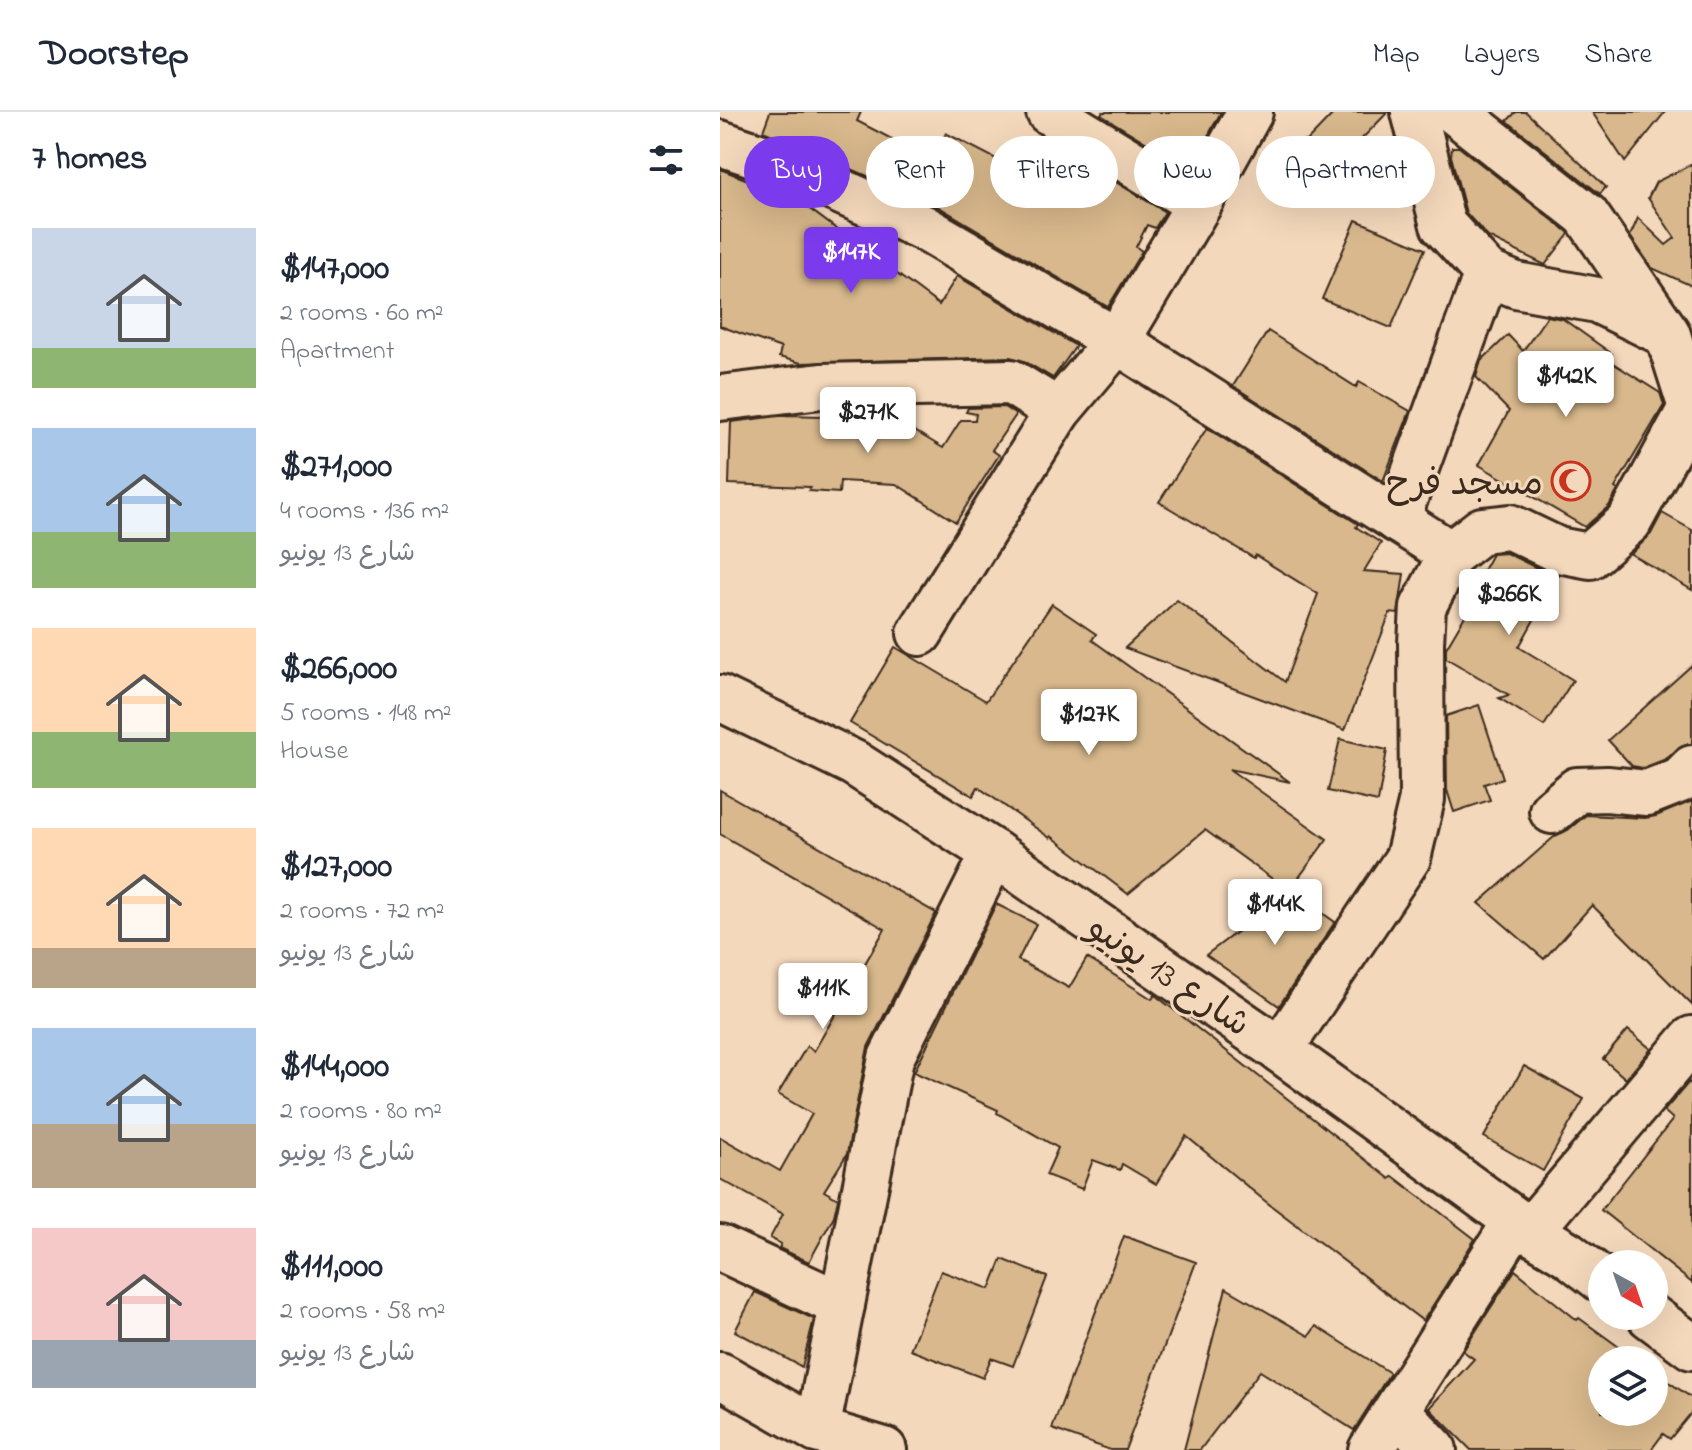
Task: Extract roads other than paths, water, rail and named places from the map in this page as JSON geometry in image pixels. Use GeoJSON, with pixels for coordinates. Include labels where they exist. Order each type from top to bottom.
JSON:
{"type":"FeatureCollection","features":[{"type":"Feature","properties":{"kind":"street"},"geometry":{"type":"LineString","coordinates":[[1049,112],[1134,164]]}},
{"type":"Feature","properties":{"kind":"street"},"geometry":{"type":"LineString","coordinates":[[1237,136],[1250,112]]}},
{"type":"Feature","properties":{"kind":"street"},"geometry":{"type":"LineString","coordinates":[[1414,112],[1443,225],[1487,273],[1516,285],[1597,300],[1668,335]]}},
{"type":"Feature","properties":{"kind":"street"},"geometry":{"type":"LineString","coordinates":[[1280,1050],[1408,858],[1422,799],[1423,607],[1451,554],[1482,530],[1510,527],[1558,550],[1590,556],[1629,522],[1692,410],[1668,335],[1586,215],[1455,112]]}},
{"type":"Feature","properties":{"kind":"street"},"geometry":{"type":"LineString","coordinates":[[720,143],[762,157],[924,228],[1117,341],[1451,554]]}},
{"type":"Feature","properties":{"kind":"street"},"geometry":{"type":"LineString","coordinates":[[920,633],[1058,411],[1117,341],[1197,208]]}},
{"type":"Feature","properties":{"kind":"street"},"geometry":{"type":"LineString","coordinates":[[1397,520],[1487,273]]}},
{"type":"Feature","properties":{"kind":"street"},"geometry":{"type":"LineString","coordinates":[[720,398],[821,386],[1011,382],[1058,411]]}},
{"type":"Feature","properties":{"kind":"street","name":"شارع 13 يونيو"},"geometry":{"type":"LineString","coordinates":[[720,698],[854,763],[994,853],[1280,1050],[1523,1226],[1588,1269]]}},
{"type":"Feature","properties":{"kind":"street"},"geometry":{"type":"LineString","coordinates":[[1552,811],[1577,790],[1647,793],[1680,780],[1692,768]]}},
{"type":"Feature","properties":{"kind":"street"},"geometry":{"type":"LineString","coordinates":[[817,1430],[891,1058],[994,853]]}},
{"type":"Feature","properties":{"kind":"street"},"geometry":{"type":"LineString","coordinates":[[1371,1450],[1523,1226],[1692,1039]]}},
{"type":"Feature","properties":{"kind":"street"},"geometry":{"type":"LineString","coordinates":[[720,1248],[842,1305]]}},
{"type":"Feature","properties":{"kind":"street"},"geometry":{"type":"LineString","coordinates":[[1668,1329],[1692,1347]]}},
{"type":"Feature","properties":{"kind":"street"},"geometry":{"type":"LineString","coordinates":[[720,1375],[817,1430],[884,1450]]}},
{"type":"Feature","properties":{"kind":"street"},"geometry":{"type":"LineString","coordinates":[[1397,1411],[1434,1450]]}},
{"type":"Feature","properties":{"kind":"place","name":"مسجد فرح"},"geometry":{"type":"Point","coordinates":[1571,481]}}]}
